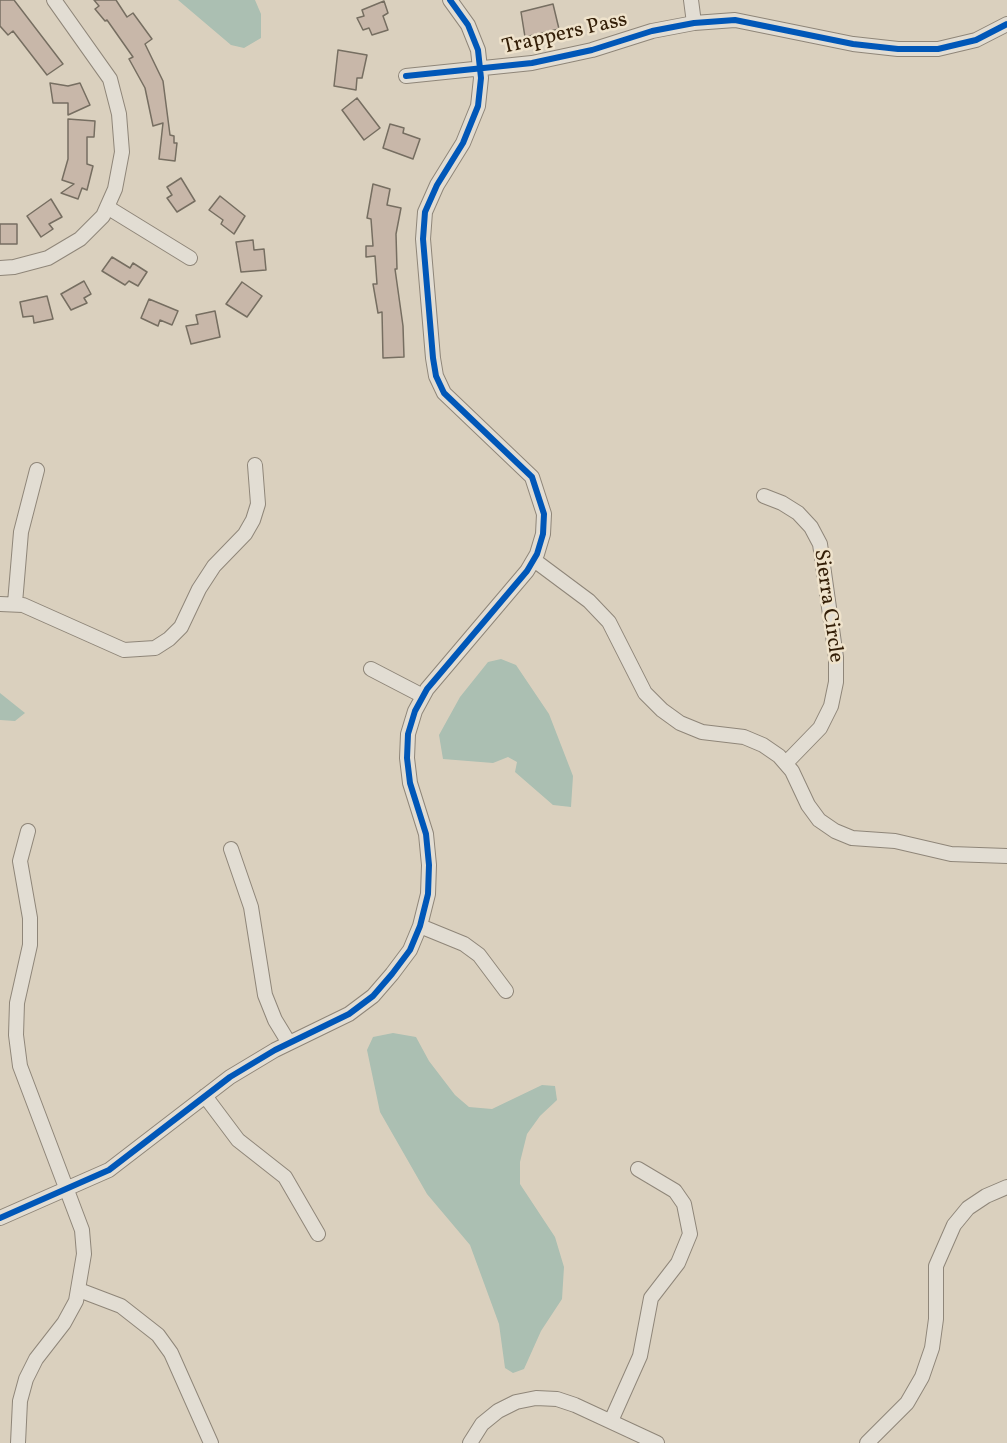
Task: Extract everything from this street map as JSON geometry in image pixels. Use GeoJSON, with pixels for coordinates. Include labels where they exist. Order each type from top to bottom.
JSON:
{"type":"FeatureCollection","features":[{"type":"Feature","properties":{"kind":"street"},"geometry":{"type":"LineString","coordinates":[[0,268],[14,267],[48,258],[80,239],[103,216],[115,189],[122,152],[119,114],[110,79],[54,0]]}},
{"type":"Feature","properties":{"kind":"street"},"geometry":{"type":"LineString","coordinates":[[0,1218],[109,1170],[230,1077],[289,1042],[349,1014],[373,996],[410,950],[420,926],[428,894],[429,865],[426,834],[410,783],[407,759],[408,734],[423,696],[534,560],[543,534],[544,514],[540,495],[532,477],[444,393],[436,376],[423,239],[425,212],[437,185],[463,143],[478,106],[480,69],[478,50],[468,25],[450,0]]}},
{"type":"Feature","properties":{"kind":"street"},"geometry":{"type":"LineString","coordinates":[[692,0],[694,23]]}},
{"type":"Feature","properties":{"kind":"street","name":"Trappers Pass"},"geometry":{"type":"LineString","coordinates":[[406,76],[532,63],[592,50],[652,31],[694,23],[735,20],[853,44],[898,49],[938,49],[976,40],[1007,24]]}},
{"type":"Feature","properties":{"kind":"street"},"geometry":{"type":"LineString","coordinates":[[107,207],[190,258]]}},
{"type":"Feature","properties":{"kind":"street"},"geometry":{"type":"LineString","coordinates":[[0,604],[15,603],[38,610],[124,650],[155,648],[181,627],[199,589],[214,566],[245,534],[253,520],[258,504],[255,465]]}},
{"type":"Feature","properties":{"kind":"street"},"geometry":{"type":"LineString","coordinates":[[15,603],[21,532],[37,470]]}},
{"type":"Feature","properties":{"kind":"street","name":"Sierra Circle"},"geometry":{"type":"LineString","coordinates":[[764,496],[798,513],[811,527],[820,544],[836,657],[836,682],[831,706],[820,728],[786,763]]}},
{"type":"Feature","properties":{"kind":"street"},"geometry":{"type":"LineString","coordinates":[[534,560],[589,601],[609,622],[624,646],[645,693],[662,710],[680,723],[702,732],[744,738],[763,745],[786,763],[808,805],[819,820],[835,831],[852,838],[895,841],[951,854],[1007,856]]}},
{"type":"Feature","properties":{"kind":"street"},"geometry":{"type":"LineString","coordinates":[[371,669],[423,696]]}},
{"type":"Feature","properties":{"kind":"street"},"geometry":{"type":"LineString","coordinates":[[18,1443],[20,1401],[26,1379],[36,1359],[64,1323],[79,1290],[84,1254],[82,1230],[29,1096],[20,1066],[16,1035],[17,1003],[30,945],[30,918],[20,861],[28,831]]}},
{"type":"Feature","properties":{"kind":"street"},"geometry":{"type":"LineString","coordinates":[[231,849],[251,907],[265,995],[275,1020],[289,1042]]}},
{"type":"Feature","properties":{"kind":"street"},"geometry":{"type":"LineString","coordinates":[[420,926],[464,944],[491,969],[506,992]]}},
{"type":"Feature","properties":{"kind":"street"},"geometry":{"type":"LineString","coordinates":[[205,1096],[238,1140],[285,1177],[318,1234]]}},
{"type":"Feature","properties":{"kind":"street"},"geometry":{"type":"LineString","coordinates":[[611,1421],[640,1356],[651,1298],[678,1263],[690,1234],[684,1204],[675,1191],[638,1169]]}},
{"type":"Feature","properties":{"kind":"street"},"geometry":{"type":"LineString","coordinates":[[867,1443],[907,1403],[921,1377],[932,1348],[936,1318],[936,1266],[954,1226],[968,1208],[986,1196],[1007,1187]]}},
{"type":"Feature","properties":{"kind":"street"},"geometry":{"type":"LineString","coordinates":[[79,1290],[121,1306],[158,1335],[171,1353],[211,1443]]}},
{"type":"Feature","properties":{"kind":"street"},"geometry":{"type":"LineString","coordinates":[[470,1443],[482,1424],[498,1411],[516,1402],[536,1398],[557,1399],[657,1443]]}},
{"type":"Feature","properties":{"kind":"shaded area"},"geometry":{"type":"Polygon","coordinates":[[[178,0],[255,0],[261,14],[261,38],[244,48],[231,45],[178,0]]]}},
{"type":"Feature","properties":{"kind":"shaded area"},"geometry":{"type":"Polygon","coordinates":[[[501,659],[516,665],[549,714],[573,776],[571,807],[553,805],[515,772],[517,762],[508,757],[493,763],[443,759],[439,735],[460,697],[488,662],[501,659]]]}},
{"type":"Feature","properties":{"kind":"shaded area"},"geometry":{"type":"Polygon","coordinates":[[[0,693],[25,713],[15,721],[0,720],[0,693]]]}},
{"type":"Feature","properties":{"kind":"shaded area"},"geometry":{"type":"Polygon","coordinates":[[[393,1033],[416,1037],[429,1061],[455,1095],[469,1107],[492,1109],[542,1085],[555,1086],[557,1100],[540,1116],[527,1134],[520,1162],[520,1184],[555,1237],[564,1267],[562,1299],[541,1331],[524,1369],[513,1373],[505,1368],[499,1324],[470,1245],[427,1194],[380,1112],[367,1050],[373,1037],[393,1033]]]}},
{"type":"Feature","properties":{"kind":"building"},"geometry":{"type":"Polygon","coordinates":[[[0,0],[14,0],[63,64],[47,75],[13,31],[8,35],[0,26],[0,0]]]}},
{"type":"Feature","properties":{"kind":"building"},"geometry":{"type":"Polygon","coordinates":[[[94,0],[116,0],[127,17],[133,13],[152,39],[145,44],[163,81],[170,135],[174,136],[174,143],[177,143],[175,161],[159,159],[163,123],[153,126],[145,88],[129,59],[133,57],[107,20],[105,21],[95,9],[99,6],[94,0]]]}},
{"type":"Feature","properties":{"kind":"building"},"geometry":{"type":"Polygon","coordinates":[[[384,1],[388,13],[383,16],[388,30],[372,35],[369,28],[363,30],[357,18],[364,16],[362,10],[384,1]]]}},
{"type":"Feature","properties":{"kind":"building"},"geometry":{"type":"Polygon","coordinates":[[[553,4],[559,29],[525,37],[521,12],[553,4]]]}},
{"type":"Feature","properties":{"kind":"building"},"geometry":{"type":"Polygon","coordinates":[[[338,50],[367,55],[362,78],[357,78],[356,90],[334,86],[338,50]]]}},
{"type":"Feature","properties":{"kind":"building"},"geometry":{"type":"Polygon","coordinates":[[[50,83],[68,86],[80,83],[90,105],[68,115],[68,103],[53,103],[50,83]]]}},
{"type":"Feature","properties":{"kind":"building"},"geometry":{"type":"Polygon","coordinates":[[[357,98],[380,128],[364,140],[342,110],[357,98]]]}},
{"type":"Feature","properties":{"kind":"building"},"geometry":{"type":"Polygon","coordinates":[[[68,119],[95,121],[94,137],[87,137],[87,164],[93,166],[87,190],[82,188],[78,199],[61,193],[74,184],[62,180],[68,159],[68,119]]]}},
{"type":"Feature","properties":{"kind":"building"},"geometry":{"type":"Polygon","coordinates":[[[390,124],[404,128],[403,133],[420,139],[413,159],[383,148],[390,124]]]}},
{"type":"Feature","properties":{"kind":"building"},"geometry":{"type":"Polygon","coordinates":[[[181,178],[195,201],[177,212],[167,198],[172,195],[167,187],[181,178]]]}},
{"type":"Feature","properties":{"kind":"building"},"geometry":{"type":"Polygon","coordinates":[[[373,184],[390,189],[387,205],[401,208],[396,234],[397,269],[395,269],[403,326],[404,357],[383,358],[382,312],[378,313],[373,284],[377,284],[375,256],[366,257],[366,246],[373,246],[371,219],[367,218],[373,184]]]}},
{"type":"Feature","properties":{"kind":"building"},"geometry":{"type":"Polygon","coordinates":[[[220,196],[245,216],[234,234],[221,224],[223,220],[209,210],[220,196]]]}},
{"type":"Feature","properties":{"kind":"building"},"geometry":{"type":"Polygon","coordinates":[[[51,199],[62,217],[49,224],[53,229],[41,237],[27,216],[51,199]]]}},
{"type":"Feature","properties":{"kind":"building"},"geometry":{"type":"Polygon","coordinates":[[[0,224],[17,224],[17,244],[0,244],[0,224]]]}},
{"type":"Feature","properties":{"kind":"building"},"geometry":{"type":"Polygon","coordinates":[[[253,240],[254,250],[264,249],[266,270],[241,272],[236,242],[253,240]]]}},
{"type":"Feature","properties":{"kind":"building"},"geometry":{"type":"Polygon","coordinates":[[[112,257],[130,268],[133,263],[147,272],[138,286],[129,281],[125,285],[102,271],[112,257]]]}},
{"type":"Feature","properties":{"kind":"building"},"geometry":{"type":"Polygon","coordinates":[[[84,281],[91,294],[84,298],[87,303],[71,310],[61,294],[84,281]]]}},
{"type":"Feature","properties":{"kind":"building"},"geometry":{"type":"Polygon","coordinates":[[[242,282],[262,296],[247,317],[226,304],[242,282]]]}},
{"type":"Feature","properties":{"kind":"building"},"geometry":{"type":"Polygon","coordinates":[[[47,296],[53,319],[34,323],[33,316],[23,317],[20,302],[47,296]]]}},
{"type":"Feature","properties":{"kind":"building"},"geometry":{"type":"Polygon","coordinates":[[[149,299],[178,311],[172,325],[160,320],[158,326],[141,318],[149,299]]]}},
{"type":"Feature","properties":{"kind":"building"},"geometry":{"type":"Polygon","coordinates":[[[215,311],[220,337],[191,344],[186,326],[198,324],[196,315],[215,311]]]}},
{"type":"Feature","properties":{"kind":"cycle path"},"geometry":{"type":"LineString","coordinates":[[0,1218],[109,1170],[230,1077],[275,1050],[349,1014],[373,996],[392,974],[410,950],[420,926],[428,894],[429,865],[426,834],[410,783],[407,758],[408,734],[415,711],[427,689],[527,571],[537,554],[543,534],[544,514],[532,477],[444,393],[436,376],[423,239],[425,212],[437,185],[463,143],[478,106],[481,78],[478,50],[468,25],[450,0]]}},
{"type":"Feature","properties":{"kind":"cycle path"},"geometry":{"type":"LineString","coordinates":[[406,76],[532,63],[592,50],[652,31],[694,23],[735,20],[853,44],[898,49],[938,49],[976,40],[1007,24]]}}]}
